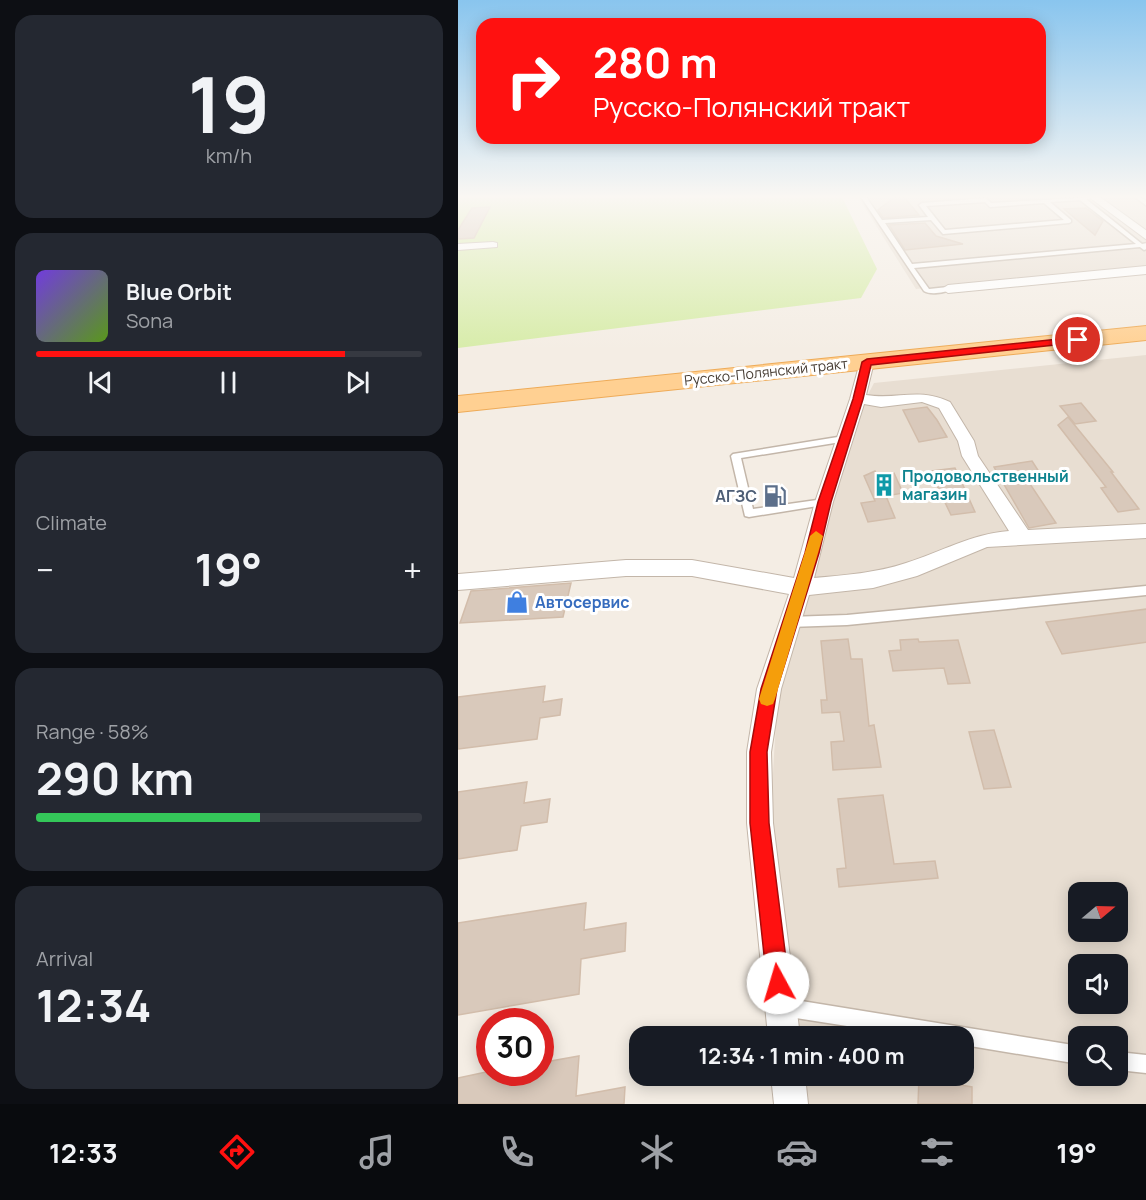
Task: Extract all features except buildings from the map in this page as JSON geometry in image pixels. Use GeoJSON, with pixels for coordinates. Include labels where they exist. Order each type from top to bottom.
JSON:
{"type":"FeatureCollection","features":[{"type":"Feature","properties":{"kind":"main road","name":"Русско-Полянский тракт"},"geometry":{"type":"LineString","coordinates":[[458,391],[1146,320]]}},
{"type":"Feature","properties":{"kind":"main road","name":"Русско-Полянский тракт"},"geometry":{"type":"LineString","coordinates":[[458,404],[1146,333]]}},
{"type":"Feature","properties":{"kind":"street"},"geometry":{"type":"LineString","coordinates":[[948,289],[1146,270]]}},
{"type":"Feature","properties":{"kind":"street"},"geometry":{"type":"LineString","coordinates":[[783,1026],[760,823],[759,752],[769,689],[801,588],[824,502],[858,399],[867,362]]}},
{"type":"Feature","properties":{"kind":"street"},"geometry":{"type":"LineString","coordinates":[[858,399],[881,402],[922,397],[945,405],[966,441],[970,456],[1022,537]]}},
{"type":"Feature","properties":{"kind":"street"},"geometry":{"type":"LineString","coordinates":[[458,582],[626,568],[692,568],[801,588],[873,580],[910,570],[985,540],[1146,531]]}},
{"type":"Feature","properties":{"kind":"street"},"geometry":{"type":"LineString","coordinates":[[789,1086],[791,1104]]}},
{"type":"Feature","properties":{"kind":"lane"},"geometry":{"type":"LineString","coordinates":[[898,249],[927,291],[948,289]]}},
{"type":"Feature","properties":{"kind":"lane"},"geometry":{"type":"LineString","coordinates":[[910,266],[1097,249]]}},
{"type":"Feature","properties":{"kind":"lane"},"geometry":{"type":"LineString","coordinates":[[824,502],[749,513],[736,456],[844,440]]}},
{"type":"Feature","properties":{"kind":"lane"},"geometry":{"type":"LineString","coordinates":[[789,622],[846,620],[1146,590]]}},
{"type":"Feature","properties":{"kind":"lane"},"geometry":{"type":"LineString","coordinates":[[780,1006],[1068,1052]]}},
{"type":"Feature","properties":{"kind":"lane"},"geometry":{"type":"LineString","coordinates":[[1128,1062],[1146,1064]]}},
{"type":"Feature","properties":{"kind":"shaded area"},"geometry":{"type":"Polygon","coordinates":[[[890,249],[1146,249],[1146,269],[916,289],[890,249]]]}},
{"type":"Feature","properties":{"kind":"shaded area"},"geometry":{"type":"Polygon","coordinates":[[[1146,355],[1146,1104],[804,1104],[802,1086],[974,1086],[974,1026],[796,1026],[771,808],[778,686],[861,408],[874,383],[1146,355]]]}},
{"type":"Feature","properties":{"kind":"green space"},"geometry":{"type":"Polygon","coordinates":[[[458,249],[867,249],[877,269],[861,298],[458,348],[458,249]]]}},
{"type":"Feature","properties":{"kind":"slow traffic"},"geometry":{"type":"LineString","coordinates":[[767,699],[816,536]]}},
{"type":"Feature","properties":{"kind":"place","name":"Продовольственный магазин"},"geometry":{"type":"Point","coordinates":[884,485]}},
{"type":"Feature","properties":{"kind":"place","name":"АГЗС"},"geometry":{"type":"Point","coordinates":[775,496]}},
{"type":"Feature","properties":{"kind":"place","name":"Автосервис"},"geometry":{"type":"Point","coordinates":[517,602]}},
{"type":"Feature","properties":{"kind":"route"},"geometry":{"type":"LineString","coordinates":[[778,983],[760,823],[759,752],[769,689],[812,553],[824,502],[858,399],[867,362],[1078,340]]}}]}
